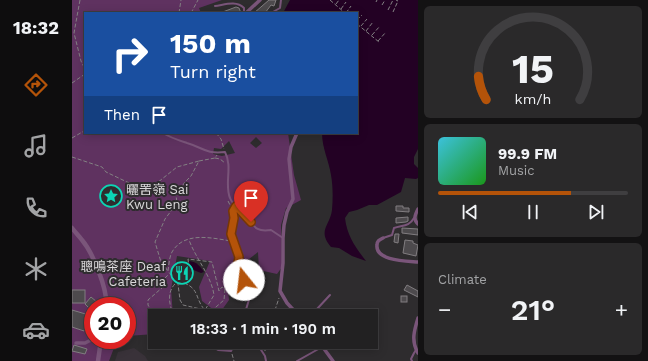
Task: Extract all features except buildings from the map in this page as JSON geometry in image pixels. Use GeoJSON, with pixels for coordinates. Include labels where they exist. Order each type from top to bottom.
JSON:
{"type":"FeatureCollection","features":[{"type":"Feature","properties":{"kind":"street"},"geometry":{"type":"LineString","coordinates":[[246,12],[260,0]]}},
{"type":"Feature","properties":{"kind":"street"},"geometry":{"type":"LineString","coordinates":[[293,309],[280,291],[283,263],[283,238],[286,216],[293,199],[289,159],[291,147],[297,134]]}},
{"type":"Feature","properties":{"kind":"street"},"geometry":{"type":"LineString","coordinates":[[418,209],[414,217],[418,224]]}},
{"type":"Feature","properties":{"kind":"street"},"geometry":{"type":"LineString","coordinates":[[72,228],[83,240],[97,266],[107,297]]}},
{"type":"Feature","properties":{"kind":"street"},"geometry":{"type":"LineString","coordinates":[[383,238],[377,245],[377,251],[381,255],[418,262]]}},
{"type":"Feature","properties":{"kind":"street"},"geometry":{"type":"LineString","coordinates":[[417,352],[413,334],[418,318]]}},
{"type":"Feature","properties":{"kind":"street"},"geometry":{"type":"LineString","coordinates":[[74,342],[84,343]]}},
{"type":"Feature","properties":{"kind":"street"},"geometry":{"type":"LineString","coordinates":[[98,361],[100,349]]}},
{"type":"Feature","properties":{"kind":"street"},"geometry":{"type":"LineString","coordinates":[[324,349],[333,361]]}},
{"type":"Feature","properties":{"kind":"lane"},"geometry":{"type":"LineString","coordinates":[[273,12],[280,8],[281,0]]}},
{"type":"Feature","properties":{"kind":"lane"},"geometry":{"type":"LineString","coordinates":[[215,6],[234,3],[244,8],[245,12]]}},
{"type":"Feature","properties":{"kind":"lane"},"geometry":{"type":"LineString","coordinates":[[164,134],[170,138],[189,143],[206,152],[225,152],[229,159],[229,196],[256,229],[263,231],[271,230],[283,238]]}},
{"type":"Feature","properties":{"kind":"lane"},"geometry":{"type":"LineString","coordinates":[[236,206],[233,211],[234,218],[231,234],[239,257],[238,263],[244,280],[251,293],[246,309]]}},
{"type":"Feature","properties":{"kind":"lane"},"geometry":{"type":"LineString","coordinates":[[383,238],[392,235],[394,228],[408,225],[414,217]]}},
{"type":"Feature","properties":{"kind":"lane"},"geometry":{"type":"LineString","coordinates":[[317,309],[330,295]]}},
{"type":"Feature","properties":{"kind":"lane"},"geometry":{"type":"LineString","coordinates":[[216,349],[232,351]]}},
{"type":"Feature","properties":{"kind":"lane"},"geometry":{"type":"LineString","coordinates":[[260,349],[266,361]]}},
{"type":"Feature","properties":{"kind":"lane"},"geometry":{"type":"LineString","coordinates":[[297,361],[319,349]]}},
{"type":"Feature","properties":{"kind":"lane"},"geometry":{"type":"LineString","coordinates":[[412,361],[411,359],[414,352],[417,352]]}},
{"type":"Feature","properties":{"kind":"path"},"geometry":{"type":"LineString","coordinates":[[80,0],[73,33],[84,67]]}},
{"type":"Feature","properties":{"kind":"path"},"geometry":{"type":"LineString","coordinates":[[179,12],[181,0]]}},
{"type":"Feature","properties":{"kind":"path"},"geometry":{"type":"LineString","coordinates":[[192,12],[198,0]]}},
{"type":"Feature","properties":{"kind":"path"},"geometry":{"type":"LineString","coordinates":[[331,0],[344,12]]}},
{"type":"Feature","properties":{"kind":"path"},"geometry":{"type":"LineString","coordinates":[[335,5],[339,0]]}},
{"type":"Feature","properties":{"kind":"path"},"geometry":{"type":"LineString","coordinates":[[382,6],[385,0]]}},
{"type":"Feature","properties":{"kind":"path"},"geometry":{"type":"LineString","coordinates":[[388,10],[393,0]]}},
{"type":"Feature","properties":{"kind":"path"},"geometry":{"type":"LineString","coordinates":[[393,12],[398,1],[396,0]]}},
{"type":"Feature","properties":{"kind":"path"},"geometry":{"type":"LineString","coordinates":[[340,9],[346,2]]}},
{"type":"Feature","properties":{"kind":"path"},"geometry":{"type":"LineString","coordinates":[[346,12],[351,6]]}},
{"type":"Feature","properties":{"kind":"path"},"geometry":{"type":"LineString","coordinates":[[358,19],[362,15]]}},
{"type":"Feature","properties":{"kind":"path"},"geometry":{"type":"LineString","coordinates":[[367,19],[360,26],[378,42],[386,32]]}},
{"type":"Feature","properties":{"kind":"path"},"geometry":{"type":"LineString","coordinates":[[366,31],[373,22]]}},
{"type":"Feature","properties":{"kind":"path"},"geometry":{"type":"LineString","coordinates":[[372,36],[380,26]]}},
{"type":"Feature","properties":{"kind":"path"},"geometry":{"type":"LineString","coordinates":[[72,82],[84,75]]}},
{"type":"Feature","properties":{"kind":"path"},"geometry":{"type":"LineString","coordinates":[[72,138],[84,131]]}},
{"type":"Feature","properties":{"kind":"path"},"geometry":{"type":"LineString","coordinates":[[217,134],[221,139],[225,152]]}},
{"type":"Feature","properties":{"kind":"path"},"geometry":{"type":"LineString","coordinates":[[72,157],[102,167],[106,172],[144,188],[152,187],[177,167],[215,158],[218,152]]}},
{"type":"Feature","properties":{"kind":"path"},"geometry":{"type":"LineString","coordinates":[[199,161],[191,176],[176,195],[177,203],[165,220],[154,242],[162,262],[178,284],[180,300],[183,304],[201,309]]}},
{"type":"Feature","properties":{"kind":"path"},"geometry":{"type":"LineString","coordinates":[[168,271],[170,258],[173,251],[180,244],[189,240],[203,237],[233,242]]}},
{"type":"Feature","properties":{"kind":"path"},"geometry":{"type":"LineString","coordinates":[[189,240],[210,280],[214,295],[206,309]]}},
{"type":"Feature","properties":{"kind":"path"},"geometry":{"type":"LineString","coordinates":[[184,283],[190,271],[188,259],[212,262],[219,291],[222,287],[226,288]]}},
{"type":"Feature","properties":{"kind":"path"},"geometry":{"type":"LineString","coordinates":[[150,309],[148,305],[148,300],[163,287],[164,279],[180,262],[189,267]]}},
{"type":"Feature","properties":{"kind":"path"},"geometry":{"type":"LineString","coordinates":[[214,309],[224,300],[226,281],[231,270],[240,268]]}},
{"type":"Feature","properties":{"kind":"path"},"geometry":{"type":"LineString","coordinates":[[171,309],[169,292],[173,285],[177,282]]}},
{"type":"Feature","properties":{"kind":"path"},"geometry":{"type":"LineString","coordinates":[[178,284],[184,283],[192,286],[201,306],[204,309]]}},
{"type":"Feature","properties":{"kind":"path"},"geometry":{"type":"LineString","coordinates":[[276,309],[282,294]]}},
{"type":"Feature","properties":{"kind":"path"},"geometry":{"type":"LineString","coordinates":[[265,349],[265,356]]}},
{"type":"Feature","properties":{"kind":"path"},"geometry":{"type":"LineString","coordinates":[[232,351],[234,361]]}},
{"type":"Feature","properties":{"kind":"shaded area"},"geometry":{"type":"Polygon","coordinates":[[[72,0],[222,0],[199,8],[201,12],[84,12],[84,134],[288,134],[294,175],[301,200],[286,208],[281,225],[282,267],[277,274],[259,270],[258,252],[234,271],[227,280],[229,300],[223,309],[212,309],[202,301],[199,287],[210,261],[177,256],[171,289],[172,309],[148,309],[148,334],[136,335],[136,297],[84,297],[84,349],[114,349],[109,361],[72,361],[72,0]],[[256,137],[250,143],[256,148],[262,143],[256,137]],[[229,141],[221,149],[214,148],[213,154],[222,156],[235,153],[229,141]]]}},
{"type":"Feature","properties":{"kind":"shaded area"},"geometry":{"type":"Polygon","coordinates":[[[290,0],[418,0],[418,149],[414,157],[414,164],[418,168],[418,178],[405,178],[401,192],[377,205],[369,205],[349,212],[345,218],[350,236],[366,261],[352,256],[339,248],[331,247],[325,236],[332,210],[333,192],[322,134],[358,134],[358,12],[284,12],[290,0]]]}},
{"type":"Feature","properties":{"kind":"shaded area"},"geometry":{"type":"Polygon","coordinates":[[[189,261],[194,262],[204,272],[201,273],[191,269],[189,261]]]}},
{"type":"Feature","properties":{"kind":"shaded area"},"geometry":{"type":"Polygon","coordinates":[[[135,349],[145,356],[148,361],[115,361],[118,352],[135,349]]]}},
{"type":"Feature","properties":{"kind":"place","name":"曬罟嶺 Sai Kwu Leng"},"geometry":{"type":"Point","coordinates":[111,196]}},
{"type":"Feature","properties":{"kind":"place","name":"聰鳴茶座 Deaf Cafeteria"},"geometry":{"type":"Point","coordinates":[182,273]}},
{"type":"Feature","properties":{"kind":"route"},"geometry":{"type":"LineString","coordinates":[[244,280],[238,263],[239,257],[231,234],[234,218],[233,211],[236,206],[251,222]]}}]}
